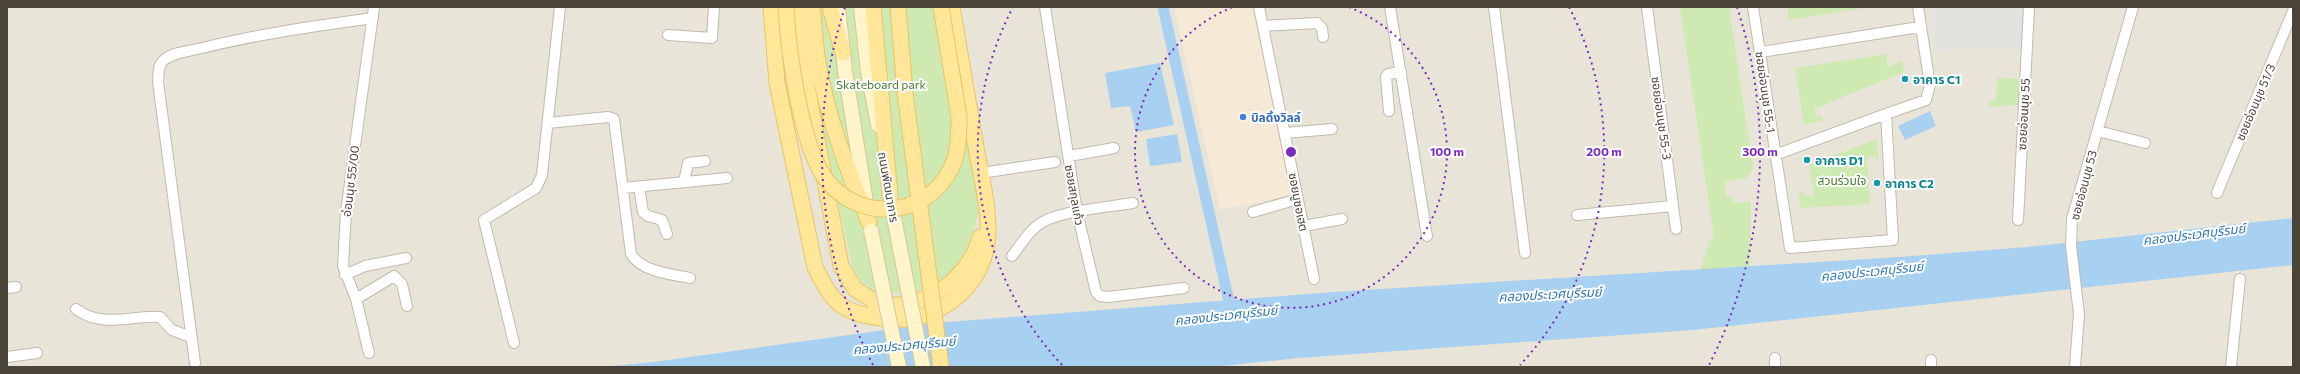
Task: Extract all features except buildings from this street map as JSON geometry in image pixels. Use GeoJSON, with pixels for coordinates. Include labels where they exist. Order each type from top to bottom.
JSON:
{"type":"FeatureCollection","features":[{"type":"Feature","properties":{"kind":"main road"},"geometry":{"type":"LineString","coordinates":[[771,7],[777,83],[815,267],[826,291],[835,301],[849,310],[863,316],[900,319],[920,316],[937,309],[970,286],[981,267],[988,241],[986,210],[981,174],[952,7]]}},
{"type":"Feature","properties":{"kind":"main road"},"geometry":{"type":"LineString","coordinates":[[786,7],[790,55],[795,83],[807,135],[821,172],[835,190],[848,200],[862,207],[883,210],[910,205],[928,196],[944,179],[955,160],[959,130],[958,117],[941,7]]}},
{"type":"Feature","properties":{"kind":"main road"},"geometry":{"type":"LineString","coordinates":[[800,7],[807,86],[841,266],[855,289],[879,304]]}},
{"type":"Feature","properties":{"kind":"main road"},"geometry":{"type":"LineString","coordinates":[[812,7],[818,63],[836,133],[854,187],[870,226]]}},
{"type":"Feature","properties":{"kind":"main road"},"geometry":{"type":"LineString","coordinates":[[830,7],[842,53]]}},
{"type":"Feature","properties":{"kind":"main road","name":"ถนนพัฒนาการ"},"geometry":{"type":"LineString","coordinates":[[838,7],[842,53],[870,226],[899,367]]}},
{"type":"Feature","properties":{"kind":"main road","name":"ถนนพัฒนาการ"},"geometry":{"type":"LineString","coordinates":[[861,7],[868,72],[923,367]]}},
{"type":"Feature","properties":{"kind":"main road"},"geometry":{"type":"LineString","coordinates":[[872,7],[890,196]]}},
{"type":"Feature","properties":{"kind":"main road"},"geometry":{"type":"LineString","coordinates":[[898,7],[905,93],[941,367]]}},
{"type":"Feature","properties":{"kind":"main road"},"geometry":{"type":"LineString","coordinates":[[815,267],[828,284],[837,292],[879,304],[892,305],[915,302],[952,282],[969,264],[975,254],[986,210]]}},
{"type":"Feature","properties":{"kind":"street","name":"อ่อนนุช 55/00"},"geometry":{"type":"LineString","coordinates":[[369,353],[356,299],[345,275],[343,266],[346,212],[374,7]]}},
{"type":"Feature","properties":{"kind":"street"},"geometry":{"type":"LineString","coordinates":[[514,343],[484,220],[536,188],[540,182],[548,123],[560,7]]}},
{"type":"Feature","properties":{"kind":"street"},"geometry":{"type":"LineString","coordinates":[[668,35],[712,38],[714,7]]}},
{"type":"Feature","properties":{"kind":"street","name":"ซอยสกุลแก้ว"},"geometry":{"type":"LineString","coordinates":[[1045,7],[1077,212],[1096,292],[1100,296],[1184,288]]}},
{"type":"Feature","properties":{"kind":"street"},"geometry":{"type":"LineString","coordinates":[[1390,7],[1427,236]]}},
{"type":"Feature","properties":{"kind":"street"},"geometry":{"type":"LineString","coordinates":[[1494,7],[1524,253]]}},
{"type":"Feature","properties":{"kind":"street","name":"ซอยอ่อนนุช 55-3"},"geometry":{"type":"LineString","coordinates":[[1647,7],[1676,229]]}},
{"type":"Feature","properties":{"kind":"street","name":"ซอยอ่อนนุช 55-1"},"geometry":{"type":"LineString","coordinates":[[1753,7],[1790,248],[1893,240],[1886,114]]}},
{"type":"Feature","properties":{"kind":"street"},"geometry":{"type":"LineString","coordinates":[[1775,155],[1926,100],[1930,85],[1918,7]]}},
{"type":"Feature","properties":{"kind":"street","name":"ซอยอ่อนนุช 55"},"geometry":{"type":"LineString","coordinates":[[2018,220],[2029,7]]}},
{"type":"Feature","properties":{"kind":"street","name":"ซอยอ่อนนุช 53"},"geometry":{"type":"LineString","coordinates":[[2076,367],[2079,314],[2071,246],[2072,219],[2134,7]]}},
{"type":"Feature","properties":{"kind":"street","name":"ซอยมูซอเฮต"},"geometry":{"type":"LineString","coordinates":[[1262,8],[1263,26],[1314,280]]}},
{"type":"Feature","properties":{"kind":"street","name":"ซอยอ่อนนุช 51/3"},"geometry":{"type":"LineString","coordinates":[[2217,193],[2293,11]]}},
{"type":"Feature","properties":{"kind":"street"},"geometry":{"type":"LineString","coordinates":[[195,363],[158,82],[160,64],[165,59],[180,53],[214,45],[297,29],[373,18]]}},
{"type":"Feature","properties":{"kind":"street"},"geometry":{"type":"LineString","coordinates":[[1263,26],[1317,23],[1322,28],[1323,37]]}},
{"type":"Feature","properties":{"kind":"street"},"geometry":{"type":"LineString","coordinates":[[1760,52],[1913,28],[1921,29]]}},
{"type":"Feature","properties":{"kind":"street"},"geometry":{"type":"LineString","coordinates":[[1389,111],[1386,77],[1388,74],[1401,72]]}},
{"type":"Feature","properties":{"kind":"street"},"geometry":{"type":"LineString","coordinates":[[548,123],[608,117],[614,119],[631,254],[635,261],[645,267],[690,278]]}},
{"type":"Feature","properties":{"kind":"street"},"geometry":{"type":"LineString","coordinates":[[1285,133],[1332,129]]}},
{"type":"Feature","properties":{"kind":"street"},"geometry":{"type":"LineString","coordinates":[[2098,131],[2145,143]]}},
{"type":"Feature","properties":{"kind":"street"},"geometry":{"type":"LineString","coordinates":[[1069,156],[1114,148]]}},
{"type":"Feature","properties":{"kind":"street"},"geometry":{"type":"LineString","coordinates":[[684,182],[688,163],[705,161]]}},
{"type":"Feature","properties":{"kind":"street"},"geometry":{"type":"LineString","coordinates":[[981,174],[1055,162]]}},
{"type":"Feature","properties":{"kind":"street"},"geometry":{"type":"LineString","coordinates":[[623,188],[727,178]]}},
{"type":"Feature","properties":{"kind":"street"},"geometry":{"type":"LineString","coordinates":[[639,187],[643,212],[648,216],[662,220],[667,234]]}},
{"type":"Feature","properties":{"kind":"street"},"geometry":{"type":"LineString","coordinates":[[1253,212],[1298,199]]}},
{"type":"Feature","properties":{"kind":"street"},"geometry":{"type":"LineString","coordinates":[[1012,256],[1038,225],[1077,212],[1133,203]]}},
{"type":"Feature","properties":{"kind":"street"},"geometry":{"type":"LineString","coordinates":[[1577,215],[1674,206]]}},
{"type":"Feature","properties":{"kind":"street"},"geometry":{"type":"LineString","coordinates":[[1304,226],[1342,220]]}},
{"type":"Feature","properties":{"kind":"street"},"geometry":{"type":"LineString","coordinates":[[345,275],[365,266],[406,258]]}},
{"type":"Feature","properties":{"kind":"street"},"geometry":{"type":"LineString","coordinates":[[356,299],[394,276],[402,284],[407,306]]}},
{"type":"Feature","properties":{"kind":"street"},"geometry":{"type":"LineString","coordinates":[[2231,367],[2240,279]]}},
{"type":"Feature","properties":{"kind":"street"},"geometry":{"type":"LineString","coordinates":[[76,309],[87,317],[103,320],[160,317],[172,330],[191,337]]}},
{"type":"Feature","properties":{"kind":"street"},"geometry":{"type":"LineString","coordinates":[[7,356],[37,353]]}},
{"type":"Feature","properties":{"kind":"shaded area"},"geometry":{"type":"Polygon","coordinates":[[[7,7],[2293,7],[2293,367],[7,367],[7,7]]]}},
{"type":"Feature","properties":{"kind":"shaded area","name":"บิลดิ้งวิลล์"},"geometry":{"type":"Polygon","coordinates":[[[1174,7],[1252,7],[1292,195],[1220,210],[1174,7]]]}},
{"type":"Feature","properties":{"kind":"shaded area"},"geometry":{"type":"Polygon","coordinates":[[[1930,7],[2025,7],[2022,48],[1934,50],[1930,7]]]}},
{"type":"Feature","properties":{"kind":"green space","name":"Skateboard park"},"geometry":{"type":"Polygon","coordinates":[[[797,7],[938,7],[980,208],[969,247],[952,271],[936,283],[910,294],[878,292],[862,282],[853,269],[830,168],[797,7]]]}},
{"type":"Feature","properties":{"kind":"green space"},"geometry":{"type":"Polygon","coordinates":[[[1680,7],[1729,7],[1753,168],[1747,178],[1727,181],[1724,186],[1726,197],[1733,197],[1734,203],[1751,201],[1750,269],[1699,275],[1710,239],[1714,238],[1680,7]]]}},
{"type":"Feature","properties":{"kind":"green space"},"geometry":{"type":"Polygon","coordinates":[[[1787,7],[1871,7],[1789,20],[1787,7]]]}},
{"type":"Feature","properties":{"kind":"green space"},"geometry":{"type":"Polygon","coordinates":[[[1887,54],[1887,67],[1902,61],[1904,72],[1814,109],[1817,117],[1819,115],[1824,120],[1804,125],[1795,68],[1887,54]]]}},
{"type":"Feature","properties":{"kind":"green space"},"geometry":{"type":"Polygon","coordinates":[[[1997,78],[2024,79],[2023,104],[1989,107],[1990,101],[1996,101],[1997,78]]]}},
{"type":"Feature","properties":{"kind":"green space","name":"สวนร่วมใจ"},"geometry":{"type":"Polygon","coordinates":[[[1877,139],[1878,160],[1876,160],[1875,157],[1867,157],[1870,204],[1800,208],[1799,193],[1802,192],[1803,195],[1806,194],[1806,197],[1814,196],[1809,165],[1877,139]]]}},
{"type":"Feature","properties":{"kind":"water"},"geometry":{"type":"Polygon","coordinates":[[[1160,63],[1174,125],[1136,132],[1130,106],[1111,108],[1105,73],[1160,63]]]}},
{"type":"Feature","properties":{"kind":"water"},"geometry":{"type":"Polygon","coordinates":[[[1930,111],[1936,126],[1905,140],[1898,126],[1930,111]]]}},
{"type":"Feature","properties":{"kind":"water"},"geometry":{"type":"Polygon","coordinates":[[[1177,134],[1182,162],[1150,166],[1146,139],[1177,134]]]}},
{"type":"Feature","properties":{"kind":"water","name":"คลองประเวศบุรีรมย์"},"geometry":{"type":"Polygon","coordinates":[[[2293,218],[2293,265],[1693,330],[1299,358],[1212,367],[601,367],[654,362],[935,323],[1334,292],[1899,257],[2027,247],[2293,218]]]}},
{"type":"Feature","properties":{"kind":"waterway","name":"คลองประเวศบุรีรมย์"},"geometry":{"type":"LineString","coordinates":[[1163,7],[1232,315]]}},
{"type":"Feature","properties":{"kind":"place","name":"อาคาร C1"},"geometry":{"type":"Point","coordinates":[1905,79]}},
{"type":"Feature","properties":{"kind":"place","name":"บิลดิ้งวิลล์"},"geometry":{"type":"Point","coordinates":[1243,117]}},
{"type":"Feature","properties":{"kind":"place","name":"อาคาร D1"},"geometry":{"type":"Point","coordinates":[1807,160]}},
{"type":"Feature","properties":{"kind":"place","name":"อาคาร C2"},"geometry":{"type":"Point","coordinates":[1877,183]}}]}
